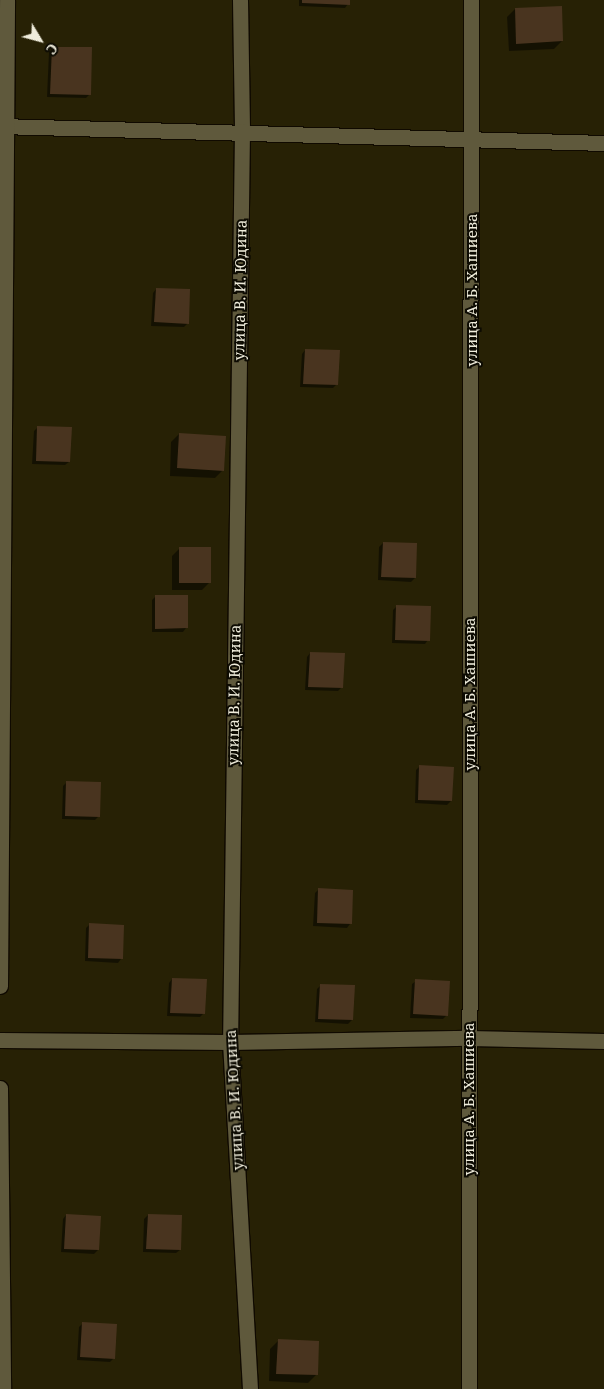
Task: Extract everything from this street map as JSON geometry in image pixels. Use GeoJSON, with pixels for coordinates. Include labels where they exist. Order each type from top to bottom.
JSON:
{"type":"FeatureCollection","features":[{"type":"Feature","properties":{"kind":"street"},"geometry":{"type":"LineString","coordinates":[[0,986],[4,126],[7,0]]}},
{"type":"Feature","properties":{"kind":"street","name":"улица В. И. Юдина"},"geometry":{"type":"LineString","coordinates":[[240,0],[242,131],[230,1042],[250,1389]]}},
{"type":"Feature","properties":{"kind":"street","name":"улица А. Б. Хашиева"},"geometry":{"type":"LineString","coordinates":[[469,1389],[471,0]]}},
{"type":"Feature","properties":{"kind":"street"},"geometry":{"type":"LineString","coordinates":[[4,126],[242,131],[604,143]]}},
{"type":"Feature","properties":{"kind":"street"},"geometry":{"type":"LineString","coordinates":[[0,1040],[230,1042],[469,1038],[604,1040]]}},
{"type":"Feature","properties":{"kind":"street"},"geometry":{"type":"LineString","coordinates":[[0,1088],[3,1389]]}},
{"type":"Feature","properties":{"kind":"building"},"geometry":{"type":"Polygon","coordinates":[[[302,0],[350,0],[350,5],[302,3],[302,0]]]}},
{"type":"Feature","properties":{"kind":"building"},"geometry":{"type":"Polygon","coordinates":[[[562,6],[563,41],[516,44],[515,8],[562,6]]]}},
{"type":"Feature","properties":{"kind":"building"},"geometry":{"type":"Polygon","coordinates":[[[52,47],[92,47],[91,95],[50,94],[52,47]]]}},
{"type":"Feature","properties":{"kind":"building"},"geometry":{"type":"Polygon","coordinates":[[[156,288],[190,289],[189,324],[154,322],[156,288]]]}},
{"type":"Feature","properties":{"kind":"building"},"geometry":{"type":"Polygon","coordinates":[[[305,349],[340,350],[338,385],[303,384],[305,349]]]}},
{"type":"Feature","properties":{"kind":"building"},"geometry":{"type":"Polygon","coordinates":[[[37,426],[72,427],[70,462],[36,461],[37,426]]]}},
{"type":"Feature","properties":{"kind":"building"},"geometry":{"type":"Polygon","coordinates":[[[179,433],[226,436],[224,471],[177,468],[179,433]]]}},
{"type":"Feature","properties":{"kind":"building"},"geometry":{"type":"Polygon","coordinates":[[[383,542],[417,543],[416,578],[381,577],[383,542]]]}},
{"type":"Feature","properties":{"kind":"building"},"geometry":{"type":"Polygon","coordinates":[[[179,547],[211,547],[211,583],[179,583],[179,547]]]}},
{"type":"Feature","properties":{"kind":"building"},"geometry":{"type":"Polygon","coordinates":[[[155,595],[188,595],[188,628],[155,629],[155,595]]]}},
{"type":"Feature","properties":{"kind":"building"},"geometry":{"type":"Polygon","coordinates":[[[396,605],[431,606],[430,641],[395,640],[396,605]]]}},
{"type":"Feature","properties":{"kind":"building"},"geometry":{"type":"Polygon","coordinates":[[[310,652],[345,653],[343,688],[308,687],[310,652]]]}},
{"type":"Feature","properties":{"kind":"building"},"geometry":{"type":"Polygon","coordinates":[[[419,765],[454,767],[452,801],[418,800],[419,765]]]}},
{"type":"Feature","properties":{"kind":"building"},"geometry":{"type":"Polygon","coordinates":[[[66,781],[101,782],[100,817],[65,816],[66,781]]]}},
{"type":"Feature","properties":{"kind":"building"},"geometry":{"type":"Polygon","coordinates":[[[318,888],[353,890],[352,924],[317,923],[318,888]]]}},
{"type":"Feature","properties":{"kind":"building"},"geometry":{"type":"Polygon","coordinates":[[[89,923],[124,925],[123,959],[88,958],[89,923]]]}},
{"type":"Feature","properties":{"kind":"building"},"geometry":{"type":"Polygon","coordinates":[[[172,978],[207,979],[205,1014],[170,1013],[172,978]]]}},
{"type":"Feature","properties":{"kind":"building"},"geometry":{"type":"Polygon","coordinates":[[[415,979],[450,981],[448,1016],[413,1014],[415,979]]]}},
{"type":"Feature","properties":{"kind":"building"},"geometry":{"type":"Polygon","coordinates":[[[320,984],[355,985],[353,1020],[318,1019],[320,984]]]}},
{"type":"Feature","properties":{"kind":"building"},"geometry":{"type":"Polygon","coordinates":[[[66,1214],[101,1216],[99,1250],[64,1249],[66,1214]]]}},
{"type":"Feature","properties":{"kind":"building"},"geometry":{"type":"Polygon","coordinates":[[[148,1214],[182,1215],[181,1250],[146,1249],[148,1214]]]}},
{"type":"Feature","properties":{"kind":"building"},"geometry":{"type":"Polygon","coordinates":[[[82,1322],[117,1324],[115,1359],[80,1357],[82,1322]]]}},
{"type":"Feature","properties":{"kind":"building"},"geometry":{"type":"Polygon","coordinates":[[[278,1339],[319,1341],[318,1375],[276,1374],[278,1339]]]}}]}
